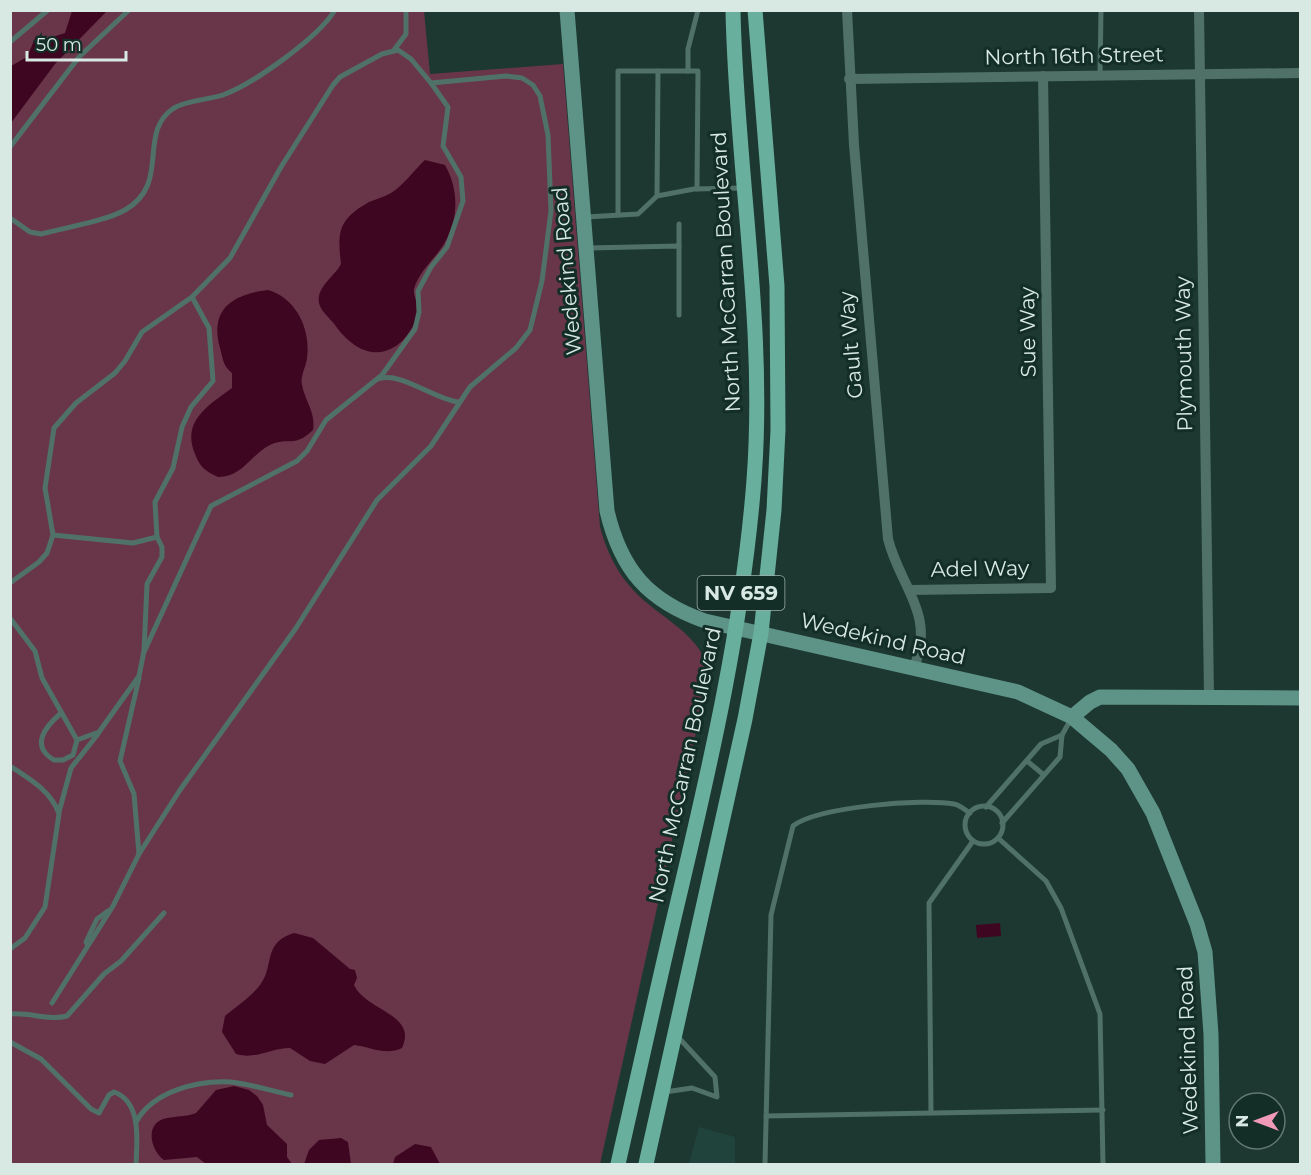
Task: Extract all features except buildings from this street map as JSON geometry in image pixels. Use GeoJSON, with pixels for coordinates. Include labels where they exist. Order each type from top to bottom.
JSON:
{"type":"FeatureCollection","features":[{"type":"Feature","properties":{"kind":"main road","name":"North McCarran Boulevard"},"geometry":{"type":"LineString","coordinates":[[618,1164],[714,749],[737,628],[753,487],[754,322],[733,10]]}},
{"type":"Feature","properties":{"kind":"main road","name":"North McCarran Boulevard"},"geometry":{"type":"LineString","coordinates":[[646,1164],[708,892],[761,633],[774,510],[778,356],[777,286],[755,10]]}},
{"type":"Feature","properties":{"kind":"street","name":"Wedekind Road"},"geometry":{"type":"LineString","coordinates":[[567,10],[607,511],[613,535],[624,562],[635,577],[667,604],[705,621],[1018,692],[1072,717],[1111,750],[1142,791],[1197,924],[1209,980],[1213,1164]]}},
{"type":"Feature","properties":{"kind":"street","name":"Gault Way"},"geometry":{"type":"LineString","coordinates":[[847,10],[849,79],[888,539],[893,559],[919,609],[922,641],[914,667]]}},
{"type":"Feature","properties":{"kind":"street","name":"Plymouth Way"},"geometry":{"type":"LineString","coordinates":[[1199,10],[1209,696]]}},
{"type":"Feature","properties":{"kind":"street","name":"North 16th Street"},"geometry":{"type":"LineString","coordinates":[[849,79],[1300,73]]}},
{"type":"Feature","properties":{"kind":"street","name":"Sue Way"},"geometry":{"type":"LineString","coordinates":[[1043,76],[1051,588]]}},
{"type":"Feature","properties":{"kind":"street","name":"Adel Way"},"geometry":{"type":"LineString","coordinates":[[909,590],[1051,588]]}},
{"type":"Feature","properties":{"kind":"street"},"geometry":{"type":"LineString","coordinates":[[1072,717],[1100,697],[1300,698]]}},
{"type":"Feature","properties":{"kind":"lane"},"geometry":{"type":"LineString","coordinates":[[10,42],[48,10]]}},
{"type":"Feature","properties":{"kind":"lane"},"geometry":{"type":"LineString","coordinates":[[10,147],[79,57],[129,10]]}},
{"type":"Feature","properties":{"kind":"lane"},"geometry":{"type":"LineString","coordinates":[[10,218],[30,232],[41,234],[124,211],[149,186],[156,132],[167,115],[175,108],[206,101],[242,85],[310,41],[335,10]]}},
{"type":"Feature","properties":{"kind":"lane"},"geometry":{"type":"LineString","coordinates":[[10,583],[39,562],[46,553],[53,535],[45,488],[54,428],[76,403],[115,373],[142,332],[192,297],[230,258],[281,167],[333,86],[346,73],[394,50],[406,34],[406,10]]}},
{"type":"Feature","properties":{"kind":"lane"},"geometry":{"type":"LineString","coordinates":[[688,71],[688,49],[698,10]]}},
{"type":"Feature","properties":{"kind":"lane"},"geometry":{"type":"LineString","coordinates":[[1100,76],[1101,10]]}},
{"type":"Feature","properties":{"kind":"lane"},"geometry":{"type":"LineString","coordinates":[[144,652],[211,506],[297,461],[308,451],[326,420],[377,379],[415,329],[419,312],[418,291],[430,267],[447,247],[463,201],[461,177],[443,146],[448,107],[411,59],[404,52],[394,50]]}},
{"type":"Feature","properties":{"kind":"lane"},"geometry":{"type":"LineString","coordinates":[[618,215],[618,71],[698,71],[697,189]]}},
{"type":"Feature","properties":{"kind":"lane"},"geometry":{"type":"LineString","coordinates":[[657,196],[658,71]]}},
{"type":"Feature","properties":{"kind":"lane"},"geometry":{"type":"LineString","coordinates":[[52,1003],[110,910],[140,854],[180,790],[296,628],[377,500],[431,446],[458,402],[478,380],[516,348],[530,330],[542,281],[549,234],[551,182],[548,135],[540,96],[533,86],[522,78],[506,76],[430,83]]}},
{"type":"Feature","properties":{"kind":"lane"},"geometry":{"type":"LineString","coordinates":[[584,217],[638,214],[657,196],[697,189],[745,188]]}},
{"type":"Feature","properties":{"kind":"lane"},"geometry":{"type":"LineString","coordinates":[[679,225],[679,315]]}},
{"type":"Feature","properties":{"kind":"lane"},"geometry":{"type":"LineString","coordinates":[[586,248],[679,246]]}},
{"type":"Feature","properties":{"kind":"lane"},"geometry":{"type":"LineString","coordinates":[[140,854],[137,807],[120,761],[144,652],[147,584],[162,556],[162,547],[157,537],[155,502],[174,468],[182,427],[191,407],[213,381],[209,328],[192,297]]}},
{"type":"Feature","properties":{"kind":"lane"},"geometry":{"type":"LineString","coordinates":[[377,379],[397,378],[444,401],[458,402]]}},
{"type":"Feature","properties":{"kind":"lane"},"geometry":{"type":"LineString","coordinates":[[53,535],[133,543],[157,537]]}},
{"type":"Feature","properties":{"kind":"lane"},"geometry":{"type":"LineString","coordinates":[[10,618],[35,651],[42,678],[60,714],[77,740],[73,755],[63,760],[54,760],[44,750],[41,735],[46,726],[60,714]]}},
{"type":"Feature","properties":{"kind":"lane"},"geometry":{"type":"LineString","coordinates":[[10,949],[25,938],[45,907],[59,814],[71,768],[139,676]]}},
{"type":"Feature","properties":{"kind":"lane"},"geometry":{"type":"LineString","coordinates":[[998,838],[1002,823],[1060,757],[1062,735],[1072,717]]}},
{"type":"Feature","properties":{"kind":"lane"},"geometry":{"type":"LineString","coordinates":[[77,740],[99,732]]}},
{"type":"Feature","properties":{"kind":"lane"},"geometry":{"type":"LineString","coordinates":[[987,807],[1041,744],[1062,735]]}},
{"type":"Feature","properties":{"kind":"lane"},"geometry":{"type":"LineString","coordinates":[[1027,761],[1044,775]]}},
{"type":"Feature","properties":{"kind":"lane"},"geometry":{"type":"LineString","coordinates":[[10,766],[31,779],[47,794],[56,805],[59,814]]}},
{"type":"Feature","properties":{"kind":"lane"},"geometry":{"type":"LineString","coordinates":[[765,1164],[771,915],[793,826],[803,818],[828,812],[931,802],[957,804],[970,813]]}},
{"type":"Feature","properties":{"kind":"lane"},"geometry":{"type":"LineString","coordinates":[[998,838],[983,844],[973,841],[966,831],[970,813],[977,808],[987,807],[999,814],[1002,823]]}},
{"type":"Feature","properties":{"kind":"lane"},"geometry":{"type":"LineString","coordinates":[[998,838],[1046,881],[1061,908],[1086,970],[1100,1014],[1103,1164]]}},
{"type":"Feature","properties":{"kind":"lane"},"geometry":{"type":"LineString","coordinates":[[931,1113],[929,903],[973,841]]}},
{"type":"Feature","properties":{"kind":"lane"},"geometry":{"type":"LineString","coordinates":[[10,1014],[24,1012],[53,1018],[67,1016],[104,974],[121,961],[164,913]]}},
{"type":"Feature","properties":{"kind":"lane"},"geometry":{"type":"LineString","coordinates":[[663,1092],[692,1088],[717,1097],[715,1077],[675,1033]]}},
{"type":"Feature","properties":{"kind":"lane"},"geometry":{"type":"LineString","coordinates":[[10,1042],[41,1059],[91,1109],[99,1113],[109,1095],[114,1092],[120,1094],[133,1112],[136,1122],[136,1164]]}},
{"type":"Feature","properties":{"kind":"lane"},"geometry":{"type":"LineString","coordinates":[[136,1122],[151,1104],[168,1091],[231,1083],[291,1095]]}},
{"type":"Feature","properties":{"kind":"lane"},"geometry":{"type":"LineString","coordinates":[[766,1116],[1103,1110]]}},
{"type":"Feature","properties":{"kind":"shaded area"},"geometry":{"type":"Polygon","coordinates":[[[10,11],[424,11],[430,74],[563,64],[600,527],[605,544],[622,577],[644,601],[679,628],[699,648],[709,674],[600,1164],[11,1164],[10,11]]]}},
{"type":"Feature","properties":{"kind":"shaded area"},"geometry":{"type":"Polygon","coordinates":[[[72,11],[107,11],[55,64],[11,123],[11,66],[27,57],[36,36],[43,40],[65,33],[72,11]]]}},
{"type":"Feature","properties":{"kind":"shaded area"},"geometry":{"type":"Polygon","coordinates":[[[425,160],[445,165],[450,174],[455,194],[455,215],[444,244],[416,283],[414,291],[418,312],[408,334],[400,343],[387,351],[370,352],[347,339],[324,312],[319,303],[320,292],[341,264],[340,234],[346,220],[359,208],[395,190],[425,160]]]}},
{"type":"Feature","properties":{"kind":"shaded area"},"geometry":{"type":"Polygon","coordinates":[[[268,290],[278,294],[294,307],[304,326],[308,347],[302,382],[313,418],[313,430],[296,441],[270,445],[240,470],[218,477],[206,471],[201,465],[195,454],[192,432],[194,423],[206,408],[232,388],[232,373],[225,365],[220,348],[217,334],[218,323],[221,314],[235,300],[244,295],[268,290]]]}},
{"type":"Feature","properties":{"kind":"shaded area"},"geometry":{"type":"Polygon","coordinates":[[[1000,923],[1001,936],[977,938],[976,925],[1000,923]]]}},
{"type":"Feature","properties":{"kind":"shaded area"},"geometry":{"type":"Polygon","coordinates":[[[294,933],[313,938],[350,969],[355,970],[357,978],[354,985],[360,994],[397,1020],[403,1027],[405,1037],[402,1048],[384,1051],[354,1045],[325,1064],[310,1061],[290,1048],[250,1056],[236,1054],[222,1032],[225,1016],[260,985],[273,949],[284,937],[294,933]]]}},
{"type":"Feature","properties":{"kind":"shaded area"},"geometry":{"type":"Polygon","coordinates":[[[234,1086],[249,1090],[257,1096],[263,1105],[267,1125],[287,1144],[287,1157],[292,1164],[206,1164],[197,1157],[164,1160],[159,1155],[155,1150],[152,1137],[155,1125],[167,1118],[196,1113],[216,1090],[234,1086]]]}},
{"type":"Feature","properties":{"kind":"shaded area"},"geometry":{"type":"Polygon","coordinates":[[[699,1127],[735,1137],[735,1164],[689,1164],[699,1127]]]}},
{"type":"Feature","properties":{"kind":"shaded area"},"geometry":{"type":"Polygon","coordinates":[[[341,1138],[348,1142],[351,1164],[304,1164],[309,1150],[319,1140],[341,1138]]]}},
{"type":"Feature","properties":{"kind":"shaded area"},"geometry":{"type":"Polygon","coordinates":[[[415,1144],[431,1147],[440,1164],[393,1164],[395,1157],[415,1144]]]}}]}
